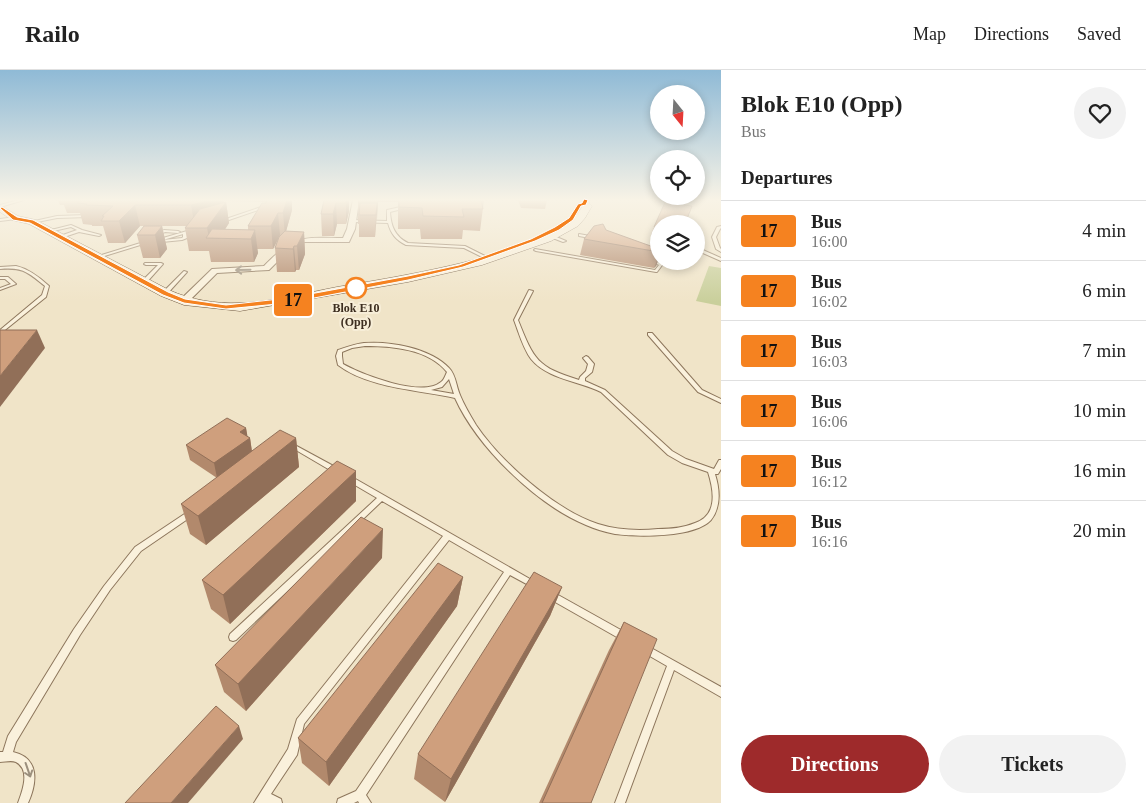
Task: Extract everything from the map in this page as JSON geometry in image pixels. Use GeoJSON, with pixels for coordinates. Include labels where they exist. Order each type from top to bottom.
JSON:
{"type":"FeatureCollection","features":[{"type":"Feature","properties":{"kind":"street"},"geometry":{"type":"LineString","coordinates":[[55,234],[165,293],[184,301],[226,307],[261,305],[400,280],[492,259],[549,235]]}},
{"type":"Feature","properties":{"kind":"street"},"geometry":{"type":"LineString","coordinates":[[184,301],[215,271],[266,268],[285,248],[303,240],[346,240],[348,234]]}},
{"type":"Feature","properties":{"kind":"street"},"geometry":{"type":"LineString","coordinates":[[461,266],[549,235]]}},
{"type":"Feature","properties":{"kind":"lane"},"geometry":{"type":"LineString","coordinates":[[61,237],[70,234]]}},
{"type":"Feature","properties":{"kind":"lane"},"geometry":{"type":"LineString","coordinates":[[153,241],[158,234]]}},
{"type":"Feature","properties":{"kind":"lane"},"geometry":{"type":"LineString","coordinates":[[97,257],[153,241],[178,241],[185,238],[185,234]]}},
{"type":"Feature","properties":{"kind":"lane"},"geometry":{"type":"LineString","coordinates":[[393,234],[400,241],[407,244],[465,247],[484,257]]}},
{"type":"Feature","properties":{"kind":"lane"},"geometry":{"type":"LineString","coordinates":[[715,234],[714,237],[718,249],[721,250]]}},
{"type":"Feature","properties":{"kind":"lane"},"geometry":{"type":"LineString","coordinates":[[549,235],[564,240]]}},
{"type":"Feature","properties":{"kind":"lane"},"geometry":{"type":"LineString","coordinates":[[580,235],[590,237],[597,235]]}},
{"type":"Feature","properties":{"kind":"lane"},"geometry":{"type":"LineString","coordinates":[[536,250],[656,272],[661,264],[644,258]]}},
{"type":"Feature","properties":{"kind":"lane"},"geometry":{"type":"LineString","coordinates":[[705,252],[721,260]]}},
{"type":"Feature","properties":{"kind":"lane"},"geometry":{"type":"LineString","coordinates":[[144,282],[161,264],[146,264]]}},
{"type":"Feature","properties":{"kind":"lane"},"geometry":{"type":"LineString","coordinates":[[0,268],[17,266],[27,269],[47,286],[44,296],[0,333]]}},
{"type":"Feature","properties":{"kind":"lane"},"geometry":{"type":"LineString","coordinates":[[165,293],[185,272]]}},
{"type":"Feature","properties":{"kind":"lane"},"geometry":{"type":"LineString","coordinates":[[0,278],[6,278],[14,284],[0,289]]}},
{"type":"Feature","properties":{"kind":"lane"},"geometry":{"type":"LineString","coordinates":[[531,291],[516,320],[534,359],[546,369],[603,391],[670,453],[684,461],[716,472],[721,462]]}},
{"type":"Feature","properties":{"kind":"lane"},"geometry":{"type":"LineString","coordinates":[[650,334],[700,391],[721,401]]}},
{"type":"Feature","properties":{"kind":"lane"},"geometry":{"type":"LineString","coordinates":[[458,397],[383,382],[351,371],[341,365],[340,352],[348,348],[377,345],[409,349],[434,359],[449,372],[466,414],[496,454],[560,507],[589,524],[617,531],[646,533],[694,527],[716,514],[720,502],[712,471]]}},
{"type":"Feature","properties":{"kind":"lane"},"geometry":{"type":"LineString","coordinates":[[582,382],[582,378],[589,372],[591,364],[586,358]]}},
{"type":"Feature","properties":{"kind":"lane"},"geometry":{"type":"LineString","coordinates":[[417,390],[439,387],[444,384],[449,372]]}},
{"type":"Feature","properties":{"kind":"lane"},"geometry":{"type":"LineString","coordinates":[[284,441],[629,640]]}},
{"type":"Feature","properties":{"kind":"lane"},"geometry":{"type":"LineString","coordinates":[[233,637],[382,497]]}},
{"type":"Feature","properties":{"kind":"lane"},"geometry":{"type":"LineString","coordinates":[[22,803],[30,782],[30,771],[25,762],[17,757],[3,756],[12,740],[77,632],[107,588],[138,549],[200,506]]}},
{"type":"Feature","properties":{"kind":"lane"},"geometry":{"type":"LineString","coordinates":[[277,803],[262,800],[293,751],[300,722],[448,535]]}},
{"type":"Feature","properties":{"kind":"lane"},"geometry":{"type":"LineString","coordinates":[[342,803],[363,799],[510,571]]}},
{"type":"Feature","properties":{"kind":"lane"},"geometry":{"type":"LineString","coordinates":[[638,645],[721,692]]}},
{"type":"Feature","properties":{"kind":"lane"},"geometry":{"type":"LineString","coordinates":[[620,803],[672,664]]}},
{"type":"Feature","properties":{"kind":"green space"},"geometry":{"type":"Polygon","coordinates":[[[709,266],[721,268],[721,306],[696,301],[709,266]]]}},
{"type":"Feature","properties":{"kind":"building"},"geometry":{"type":"Polygon","coordinates":[[[209,234],[253,234],[251,239],[206,238],[209,234]]]}},
{"type":"Feature","properties":{"kind":"building"},"geometry":{"type":"Polygon","coordinates":[[[282,234],[303,234],[297,246],[294,246],[293,249],[275,248],[282,234]]]}},
{"type":"Feature","properties":{"kind":"building"},"geometry":{"type":"Polygon","coordinates":[[[588,234],[618,234],[650,246],[650,250],[584,239],[588,234]]]}},
{"type":"Feature","properties":{"kind":"building"},"geometry":{"type":"Polygon","coordinates":[[[0,330],[37,330],[0,376],[0,330]]]}},
{"type":"Feature","properties":{"kind":"building"},"geometry":{"type":"Polygon","coordinates":[[[227,418],[246,428],[240,432],[250,438],[214,463],[186,445],[227,418]]]}},
{"type":"Feature","properties":{"kind":"building"},"geometry":{"type":"Polygon","coordinates":[[[280,430],[296,438],[198,516],[181,504],[280,430]]]}},
{"type":"Feature","properties":{"kind":"building"},"geometry":{"type":"Polygon","coordinates":[[[337,461],[356,471],[223,595],[202,580],[337,461]]]}},
{"type":"Feature","properties":{"kind":"building"},"geometry":{"type":"Polygon","coordinates":[[[361,517],[383,529],[238,684],[215,665],[361,517]]]}},
{"type":"Feature","properties":{"kind":"building"},"geometry":{"type":"Polygon","coordinates":[[[438,563],[463,577],[326,762],[298,738],[438,563]]]}},
{"type":"Feature","properties":{"kind":"building"},"geometry":{"type":"Polygon","coordinates":[[[534,572],[562,587],[451,779],[418,754],[534,572]]]}},
{"type":"Feature","properties":{"kind":"building"},"geometry":{"type":"Polygon","coordinates":[[[624,622],[657,639],[591,803],[542,803],[624,622]]]}},
{"type":"Feature","properties":{"kind":"building"},"geometry":{"type":"Polygon","coordinates":[[[216,706],[239,726],[171,803],[125,803],[216,706]]]}},
{"type":"Feature","properties":{"kind":"bus line","name":"17"},"geometry":{"type":"LineString","coordinates":[[55,234],[165,293],[184,301],[226,307],[252,306],[288,300],[447,270],[546,234]]}},
{"type":"Feature","properties":{"kind":"place","name":"Blok E10 (Opp)"},"geometry":{"type":"Point","coordinates":[356,288]}}]}
